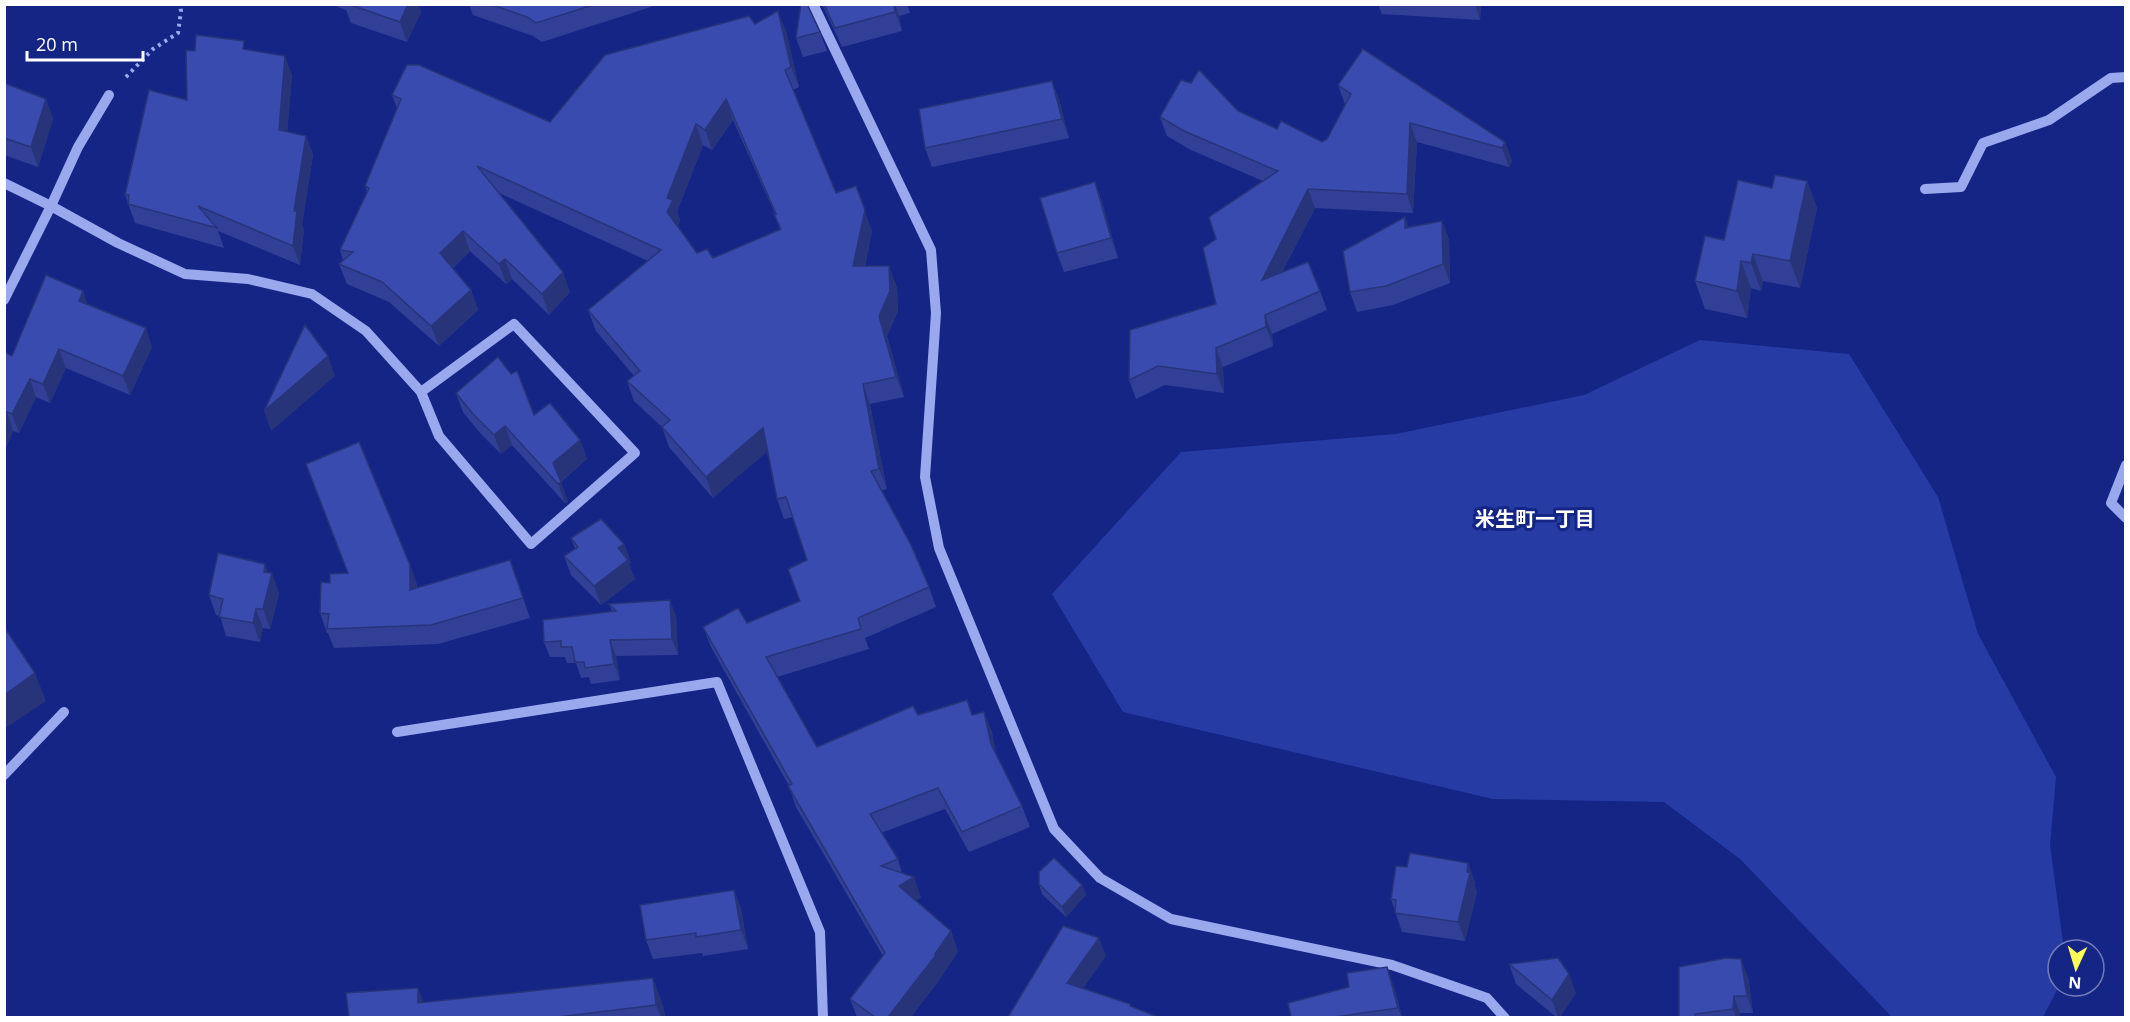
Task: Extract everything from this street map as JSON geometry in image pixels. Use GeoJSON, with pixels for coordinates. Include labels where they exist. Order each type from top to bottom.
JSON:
{"type":"FeatureCollection","features":[{"type":"Feature","properties":{"kind":"street"},"geometry":{"type":"LineString","coordinates":[[813,4],[931,250],[936,313],[925,477],[939,548],[1054,829],[1100,878],[1170,919],[1392,964],[1487,998],[1505,1017]]}},
{"type":"Feature","properties":{"kind":"street"},"geometry":{"type":"LineString","coordinates":[[1924,189],[1961,187],[1983,143],[2049,120],[2111,78],[2126,77]]}},
{"type":"Feature","properties":{"kind":"street"},"geometry":{"type":"LineString","coordinates":[[4,300],[78,147],[109,95]]}},
{"type":"Feature","properties":{"kind":"street"},"geometry":{"type":"LineString","coordinates":[[4,183],[118,243],[185,274],[248,279],[312,294],[366,331],[421,392],[439,436],[531,544],[635,453],[514,324],[421,392]]}},
{"type":"Feature","properties":{"kind":"street"},"geometry":{"type":"LineString","coordinates":[[2126,465],[2111,502],[2126,518]]}},
{"type":"Feature","properties":{"kind":"street"},"geometry":{"type":"LineString","coordinates":[[397,732],[717,682],[820,932],[824,1017]]}},
{"type":"Feature","properties":{"kind":"street"},"geometry":{"type":"LineString","coordinates":[[4,776],[64,712]]}},
{"type":"Feature","properties":{"kind":"path"},"geometry":{"type":"LineString","coordinates":[[109,95],[153,49],[178,33],[182,11],[180,4]]}},
{"type":"Feature","properties":{"kind":"shaded area"},"geometry":{"type":"Polygon","coordinates":[[[1700,340],[1849,354],[1938,497],[1978,634],[2056,777],[2050,845],[2062,938],[2046,938],[2046,998],[2053,998],[2043,1017],[1892,1017],[1740,859],[1664,802],[1493,799],[1123,712],[1052,594],[1181,452],[1396,434],[1584,395],[1700,340]]]}},
{"type":"Feature","properties":{"kind":"building"},"geometry":{"type":"Polygon","coordinates":[[[348,4],[408,4],[400,22],[348,4]]]}},
{"type":"Feature","properties":{"kind":"building"},"geometry":{"type":"Polygon","coordinates":[[[490,4],[596,4],[536,23],[527,17],[490,4]]]}},
{"type":"Feature","properties":{"kind":"building"},"geometry":{"type":"Polygon","coordinates":[[[801,4],[807,4],[820,32],[796,38],[801,4]]]}},
{"type":"Feature","properties":{"kind":"building"},"geometry":{"type":"Polygon","coordinates":[[[824,4],[894,4],[895,12],[835,28],[824,4]]]}},
{"type":"Feature","properties":{"kind":"building"},"geometry":{"type":"Polygon","coordinates":[[[778,11],[791,67],[785,70],[836,193],[856,186],[865,210],[853,266],[889,266],[890,291],[879,316],[896,377],[863,384],[879,469],[871,471],[911,545],[929,587],[858,618],[861,629],[766,657],[817,747],[913,706],[918,715],[967,700],[972,715],[984,712],[991,744],[1022,806],[962,832],[938,788],[870,814],[898,859],[881,866],[914,877],[899,886],[951,931],[936,955],[888,1017],[875,1017],[850,999],[885,953],[788,786],[792,784],[703,627],[738,608],[747,623],[800,601],[788,569],[807,560],[786,497],[777,499],[763,428],[706,477],[662,427],[670,420],[627,381],[640,371],[588,310],[661,250],[477,166],[563,272],[542,294],[505,259],[499,264],[463,231],[440,253],[471,290],[431,326],[382,282],[339,264],[353,252],[340,250],[369,188],[365,186],[401,99],[392,95],[407,65],[419,65],[550,122],[605,55],[749,16],[755,24],[778,11]],[[726,99],[705,130],[696,124],[667,198],[673,200],[667,212],[697,253],[707,249],[713,258],[781,229],[774,214],[776,214],[726,99]]]}},
{"type":"Feature","properties":{"kind":"building"},"geometry":{"type":"Polygon","coordinates":[[[196,35],[244,41],[243,49],[285,56],[279,130],[306,136],[294,211],[297,211],[293,246],[198,206],[217,228],[128,204],[129,195],[125,195],[149,90],[187,100],[186,50],[195,51],[196,35]]]}},
{"type":"Feature","properties":{"kind":"building"},"geometry":{"type":"Polygon","coordinates":[[[1363,49],[1505,142],[1502,148],[1410,123],[1407,194],[1308,189],[1262,280],[1308,262],[1320,291],[1265,315],[1266,327],[1216,348],[1217,374],[1158,366],[1129,380],[1130,330],[1216,304],[1203,248],[1216,239],[1209,217],[1278,171],[1184,131],[1160,117],[1181,80],[1191,83],[1199,70],[1238,111],[1277,129],[1281,121],[1322,142],[1327,139],[1351,94],[1338,85],[1363,49]]]}},
{"type":"Feature","properties":{"kind":"building"},"geometry":{"type":"Polygon","coordinates":[[[1052,81],[1062,119],[925,148],[919,109],[1052,81]]]}},
{"type":"Feature","properties":{"kind":"building"},"geometry":{"type":"Polygon","coordinates":[[[4,83],[46,99],[31,147],[4,138],[4,83]]]}},
{"type":"Feature","properties":{"kind":"building"},"geometry":{"type":"Polygon","coordinates":[[[1775,175],[1807,181],[1790,261],[1753,254],[1751,263],[1741,261],[1737,291],[1695,281],[1705,236],[1724,240],[1738,180],[1772,188],[1775,175]]]}},
{"type":"Feature","properties":{"kind":"building"},"geometry":{"type":"Polygon","coordinates":[[[1095,182],[1111,238],[1057,253],[1040,198],[1095,182]]]}},
{"type":"Feature","properties":{"kind":"building"},"geometry":{"type":"Polygon","coordinates":[[[1405,217],[1405,228],[1442,221],[1443,264],[1386,286],[1350,292],[1343,251],[1405,217]]]}},
{"type":"Feature","properties":{"kind":"building"},"geometry":{"type":"Polygon","coordinates":[[[46,275],[83,291],[79,301],[146,328],[123,376],[59,349],[43,384],[30,379],[12,414],[7,412],[4,417],[4,352],[12,356],[46,275]]]}},
{"type":"Feature","properties":{"kind":"building"},"geometry":{"type":"Polygon","coordinates":[[[305,325],[328,356],[264,411],[305,325]]]}},
{"type":"Feature","properties":{"kind":"building"},"geometry":{"type":"Polygon","coordinates":[[[498,357],[511,374],[517,371],[534,415],[550,403],[580,440],[553,463],[561,482],[558,484],[505,426],[494,435],[456,393],[498,357]]]}},
{"type":"Feature","properties":{"kind":"building"},"geometry":{"type":"Polygon","coordinates":[[[359,442],[410,565],[410,590],[510,560],[523,598],[431,625],[327,629],[329,614],[320,613],[321,582],[330,583],[330,574],[348,573],[306,464],[359,442]]]}},
{"type":"Feature","properties":{"kind":"building"},"geometry":{"type":"Polygon","coordinates":[[[601,519],[624,544],[618,548],[628,560],[594,586],[564,556],[578,547],[571,538],[601,519]]]}},
{"type":"Feature","properties":{"kind":"building"},"geometry":{"type":"Polygon","coordinates":[[[218,553],[265,564],[264,572],[272,573],[263,609],[256,609],[253,623],[219,617],[223,599],[209,595],[218,553]]]}},
{"type":"Feature","properties":{"kind":"building"},"geometry":{"type":"Polygon","coordinates":[[[670,600],[672,639],[610,640],[614,664],[585,668],[584,662],[575,662],[572,647],[561,647],[561,641],[544,642],[543,620],[616,611],[609,604],[670,600]]]}},
{"type":"Feature","properties":{"kind":"building"},"geometry":{"type":"Polygon","coordinates":[[[4,627],[35,673],[4,695],[4,627]]]}},
{"type":"Feature","properties":{"kind":"building"},"geometry":{"type":"Polygon","coordinates":[[[1410,853],[1468,863],[1467,872],[1470,873],[1458,922],[1395,913],[1396,900],[1391,899],[1396,866],[1407,867],[1410,853]]]}},
{"type":"Feature","properties":{"kind":"building"},"geometry":{"type":"Polygon","coordinates":[[[1054,858],[1082,885],[1062,907],[1039,884],[1039,872],[1054,858]]]}},
{"type":"Feature","properties":{"kind":"building"},"geometry":{"type":"Polygon","coordinates":[[[734,890],[741,930],[696,937],[696,933],[646,940],[640,905],[734,890]]]}},
{"type":"Feature","properties":{"kind":"building"},"geometry":{"type":"Polygon","coordinates":[[[1063,926],[1099,938],[1067,983],[1130,1004],[1130,1006],[1158,1017],[1008,1017],[1063,926]]]}},
{"type":"Feature","properties":{"kind":"building"},"geometry":{"type":"Polygon","coordinates":[[[1558,958],[1569,974],[1552,1000],[1509,964],[1558,958]]]}},
{"type":"Feature","properties":{"kind":"building"},"geometry":{"type":"Polygon","coordinates":[[[1726,958],[1741,959],[1747,996],[1734,996],[1733,1009],[1695,1014],[1696,1017],[1679,1017],[1679,967],[1726,958]]]}},
{"type":"Feature","properties":{"kind":"building"},"geometry":{"type":"Polygon","coordinates":[[[1387,967],[1398,1008],[1335,1017],[1291,1017],[1288,1003],[1349,987],[1347,973],[1387,967]]]}},
{"type":"Feature","properties":{"kind":"building"},"geometry":{"type":"Polygon","coordinates":[[[653,978],[656,1005],[558,1017],[349,1017],[346,993],[418,988],[418,1003],[653,978]]]}},
{"type":"Feature","properties":{"kind":"district","name":"米生町一丁目"},"geometry":{"type":"Point","coordinates":[1535,518]}}]}
